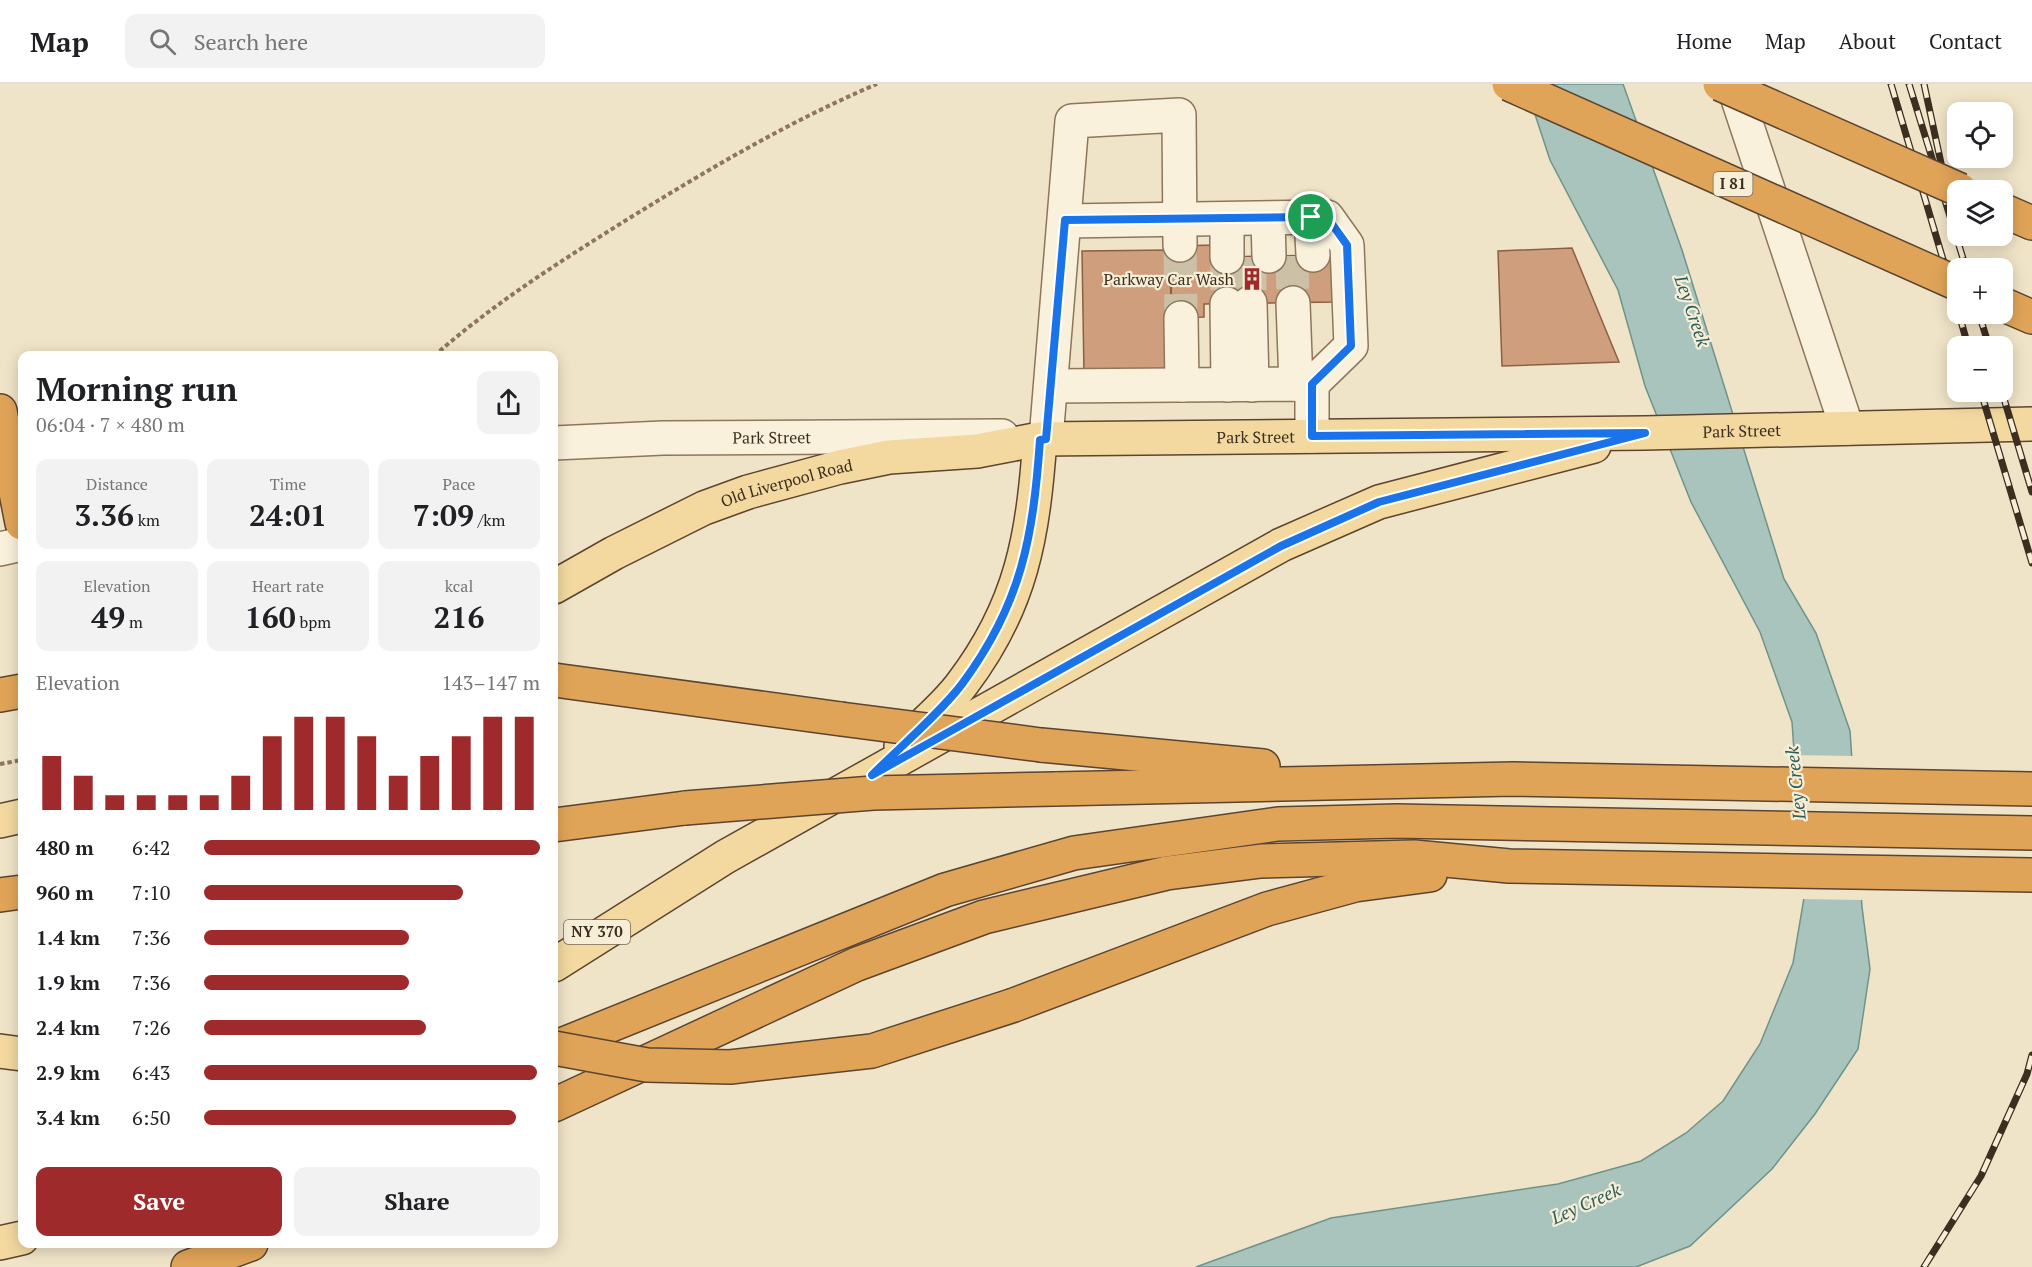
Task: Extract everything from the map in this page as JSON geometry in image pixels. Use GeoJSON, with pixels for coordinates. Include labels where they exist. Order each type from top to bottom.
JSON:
{"type":"FeatureCollection","features":[{"type":"Feature","properties":{"kind":"highway","name":"I 81"},"geometry":{"type":"LineString","coordinates":[[1509,84],[1947,279]]}},
{"type":"Feature","properties":{"kind":"highway"},"geometry":{"type":"LineString","coordinates":[[1720,84],[1947,184]]}},
{"type":"Feature","properties":{"kind":"highway"},"geometry":{"type":"LineString","coordinates":[[2013,215],[2032,223]]}},
{"type":"Feature","properties":{"kind":"highway"},"geometry":{"type":"LineString","coordinates":[[2013,309],[2032,317]]}},
{"type":"Feature","properties":{"kind":"highway"},"geometry":{"type":"LineString","coordinates":[[0,411],[18,503]]}},
{"type":"Feature","properties":{"kind":"highway"},"geometry":{"type":"LineString","coordinates":[[0,672],[18,670]]}},
{"type":"Feature","properties":{"kind":"highway"},"geometry":{"type":"LineString","coordinates":[[558,681],[1041,745],[1390,780]]}},
{"type":"Feature","properties":{"kind":"highway"},"geometry":{"type":"LineString","coordinates":[[0,695],[18,692]]}},
{"type":"Feature","properties":{"kind":"highway"},"geometry":{"type":"LineString","coordinates":[[558,824],[685,808],[873,793],[1390,780],[1513,779],[2032,789]]}},
{"type":"Feature","properties":{"kind":"highway"},"geometry":{"type":"LineString","coordinates":[[558,1046],[945,890],[1074,853],[1278,824],[1511,822],[2032,833]]}},
{"type":"Feature","properties":{"kind":"highway"},"geometry":{"type":"LineString","coordinates":[[558,1103],[857,964],[984,917],[1167,873],[1261,861],[1414,857],[1509,866],[2032,875]]}},
{"type":"Feature","properties":{"kind":"highway"},"geometry":{"type":"LineString","coordinates":[[558,1049],[647,1065],[730,1067],[872,1051],[1014,1005],[1267,909],[1355,885],[1509,866]]}},
{"type":"Feature","properties":{"kind":"highway"},"geometry":{"type":"LineString","coordinates":[[0,895],[18,893]]}},
{"type":"Feature","properties":{"kind":"highway"},"geometry":{"type":"LineString","coordinates":[[188,1267],[240,1248]]}},
{"type":"Feature","properties":{"kind":"main road","name":"Park Street"},"geometry":{"type":"LineString","coordinates":[[1043,439],[1645,433],[2032,424]]}},
{"type":"Feature","properties":{"kind":"main road","name":"NY 370"},"geometry":{"type":"LineString","coordinates":[[558,952],[640,911],[725,857],[1281,546],[1379,502],[1645,433]]}},
{"type":"Feature","properties":{"kind":"main road","name":"Old Liverpool Road"},"geometry":{"type":"LineString","coordinates":[[558,585],[614,553],[704,508],[748,492],[840,467],[889,457],[976,451],[1043,439]]}},
{"type":"Feature","properties":{"kind":"main road","name":"NY 370"},"geometry":{"type":"LineString","coordinates":[[872,775],[961,685],[999,628],[1012,600],[1031,536],[1043,439]]}},
{"type":"Feature","properties":{"kind":"main road"},"geometry":{"type":"LineString","coordinates":[[0,821],[18,817]]}},
{"type":"Feature","properties":{"kind":"main road"},"geometry":{"type":"LineString","coordinates":[[558,962],[640,911]]}},
{"type":"Feature","properties":{"kind":"main road"},"geometry":{"type":"LineString","coordinates":[[0,1051],[18,1053]]}},
{"type":"Feature","properties":{"kind":"main road"},"geometry":{"type":"LineString","coordinates":[[0,1243],[18,1239]]}},
{"type":"Feature","properties":{"kind":"street"},"geometry":{"type":"LineString","coordinates":[[1733,84],[1847,428]]}},
{"type":"Feature","properties":{"kind":"street"},"geometry":{"type":"LineString","coordinates":[[1043,439],[1051,387],[1072,121],[1179,115],[1180,233]]}},
{"type":"Feature","properties":{"kind":"street"},"geometry":{"type":"LineString","coordinates":[[1051,387],[1280,383],[1351,346],[1347,245],[1327,217],[1269,218],[1180,233],[1065,220]]}},
{"type":"Feature","properties":{"kind":"street"},"geometry":{"type":"LineString","coordinates":[[1269,218],[1270,256],[1269,218]]}},
{"type":"Feature","properties":{"kind":"street"},"geometry":{"type":"LineString","coordinates":[[1280,383],[1271,303],[1280,383],[1312,436]]}},
{"type":"Feature","properties":{"kind":"street"},"geometry":{"type":"LineString","coordinates":[[1181,318],[1182,385]]}},
{"type":"Feature","properties":{"kind":"street","name":"Park Street"},"geometry":{"type":"LineString","coordinates":[[558,442],[663,438],[991,435],[1043,439]]}},
{"type":"Feature","properties":{"kind":"street"},"geometry":{"type":"LineString","coordinates":[[0,549],[18,545]]}},
{"type":"Feature","properties":{"kind":"path"},"geometry":{"type":"LineString","coordinates":[[440,351],[537,276],[685,184],[814,110],[877,84]]}},
{"type":"Feature","properties":{"kind":"path"},"geometry":{"type":"LineString","coordinates":[[0,764],[18,761]]}},
{"type":"Feature","properties":{"kind":"water","name":"Ley Creek"},"geometry":{"type":"Polygon","coordinates":[[[1525,84],[1623,84],[1682,250],[1784,579],[1816,633],[1850,731],[1862,907],[1870,969],[1858,1049],[1815,1114],[1772,1169],[1690,1246],[1636,1267],[1196,1267],[1331,1218],[1558,1184],[1641,1161],[1686,1133],[1723,1101],[1760,1044],[1793,963],[1804,898],[1792,722],[1760,632],[1691,502],[1645,386],[1618,290],[1550,160],[1525,84]]]}},
{"type":"Feature","properties":{"kind":"pier"},"geometry":{"type":"Polygon","coordinates":[[[1791,755],[1855,756],[1864,900],[1800,899],[1791,755]]]}},
{"type":"Feature","properties":{"kind":"building","name":"Parkway Car Wash"},"geometry":{"type":"Polygon","coordinates":[[[1218,245],[1218,257],[1333,255],[1334,302],[1204,304],[1204,317],[1172,318],[1170,246],[1218,245]]]}},
{"type":"Feature","properties":{"kind":"building"},"geometry":{"type":"Polygon","coordinates":[[[1572,248],[1619,362],[1502,366],[1498,251],[1572,248]]]}},
{"type":"Feature","properties":{"kind":"building"},"geometry":{"type":"Polygon","coordinates":[[[1170,250],[1172,372],[1084,375],[1082,251],[1170,250]]]}},
{"type":"Feature","properties":{"kind":"tunnel"},"geometry":{"type":"LineString","coordinates":[[1180,245],[1181,318]]}},
{"type":"Feature","properties":{"kind":"tunnel"},"geometry":{"type":"LineString","coordinates":[[1292,256],[1293,303]]}},
{"type":"Feature","properties":{"kind":"tunnel"},"geometry":{"type":"LineString","coordinates":[[1227,257],[1227,304]]}},
{"type":"Feature","properties":{"kind":"tunnel"},"geometry":{"type":"LineString","coordinates":[[1250,257],[1250,303]]}},
{"type":"Feature","properties":{"kind":"railway"},"geometry":{"type":"LineString","coordinates":[[1891,84],[1947,273]]}},
{"type":"Feature","properties":{"kind":"railway"},"geometry":{"type":"LineString","coordinates":[[1909,84],[1963,258]]}},
{"type":"Feature","properties":{"kind":"railway"},"geometry":{"type":"LineString","coordinates":[[1924,84],[1941,163]]}},
{"type":"Feature","properties":{"kind":"railway"},"geometry":{"type":"LineString","coordinates":[[1962,324],[1965,336]]}},
{"type":"Feature","properties":{"kind":"railway"},"geometry":{"type":"LineString","coordinates":[[1982,324],[1986,336]]}},
{"type":"Feature","properties":{"kind":"railway"},"geometry":{"type":"LineString","coordinates":[[1984,402],[2032,563]]}},
{"type":"Feature","properties":{"kind":"railway"},"geometry":{"type":"LineString","coordinates":[[2005,402],[2032,492]]}},
{"type":"Feature","properties":{"kind":"railway"},"geometry":{"type":"LineString","coordinates":[[1924,1267],[1981,1176],[2027,1074],[2032,1055]]}},
{"type":"Feature","properties":{"kind":"place","name":"Parkway Car Wash"},"geometry":{"type":"Point","coordinates":[1252,279]}},
{"type":"Feature","properties":{"kind":"route"},"geometry":{"type":"LineString","coordinates":[[1311,217],[1327,217],[1347,245],[1351,346],[1312,384],[1312,436],[1645,433],[1379,502],[1281,546],[872,775],[961,685],[999,628],[1012,600],[1031,536],[1040,440],[1046,439],[1065,220],[1180,221],[1311,217]]}}]}
